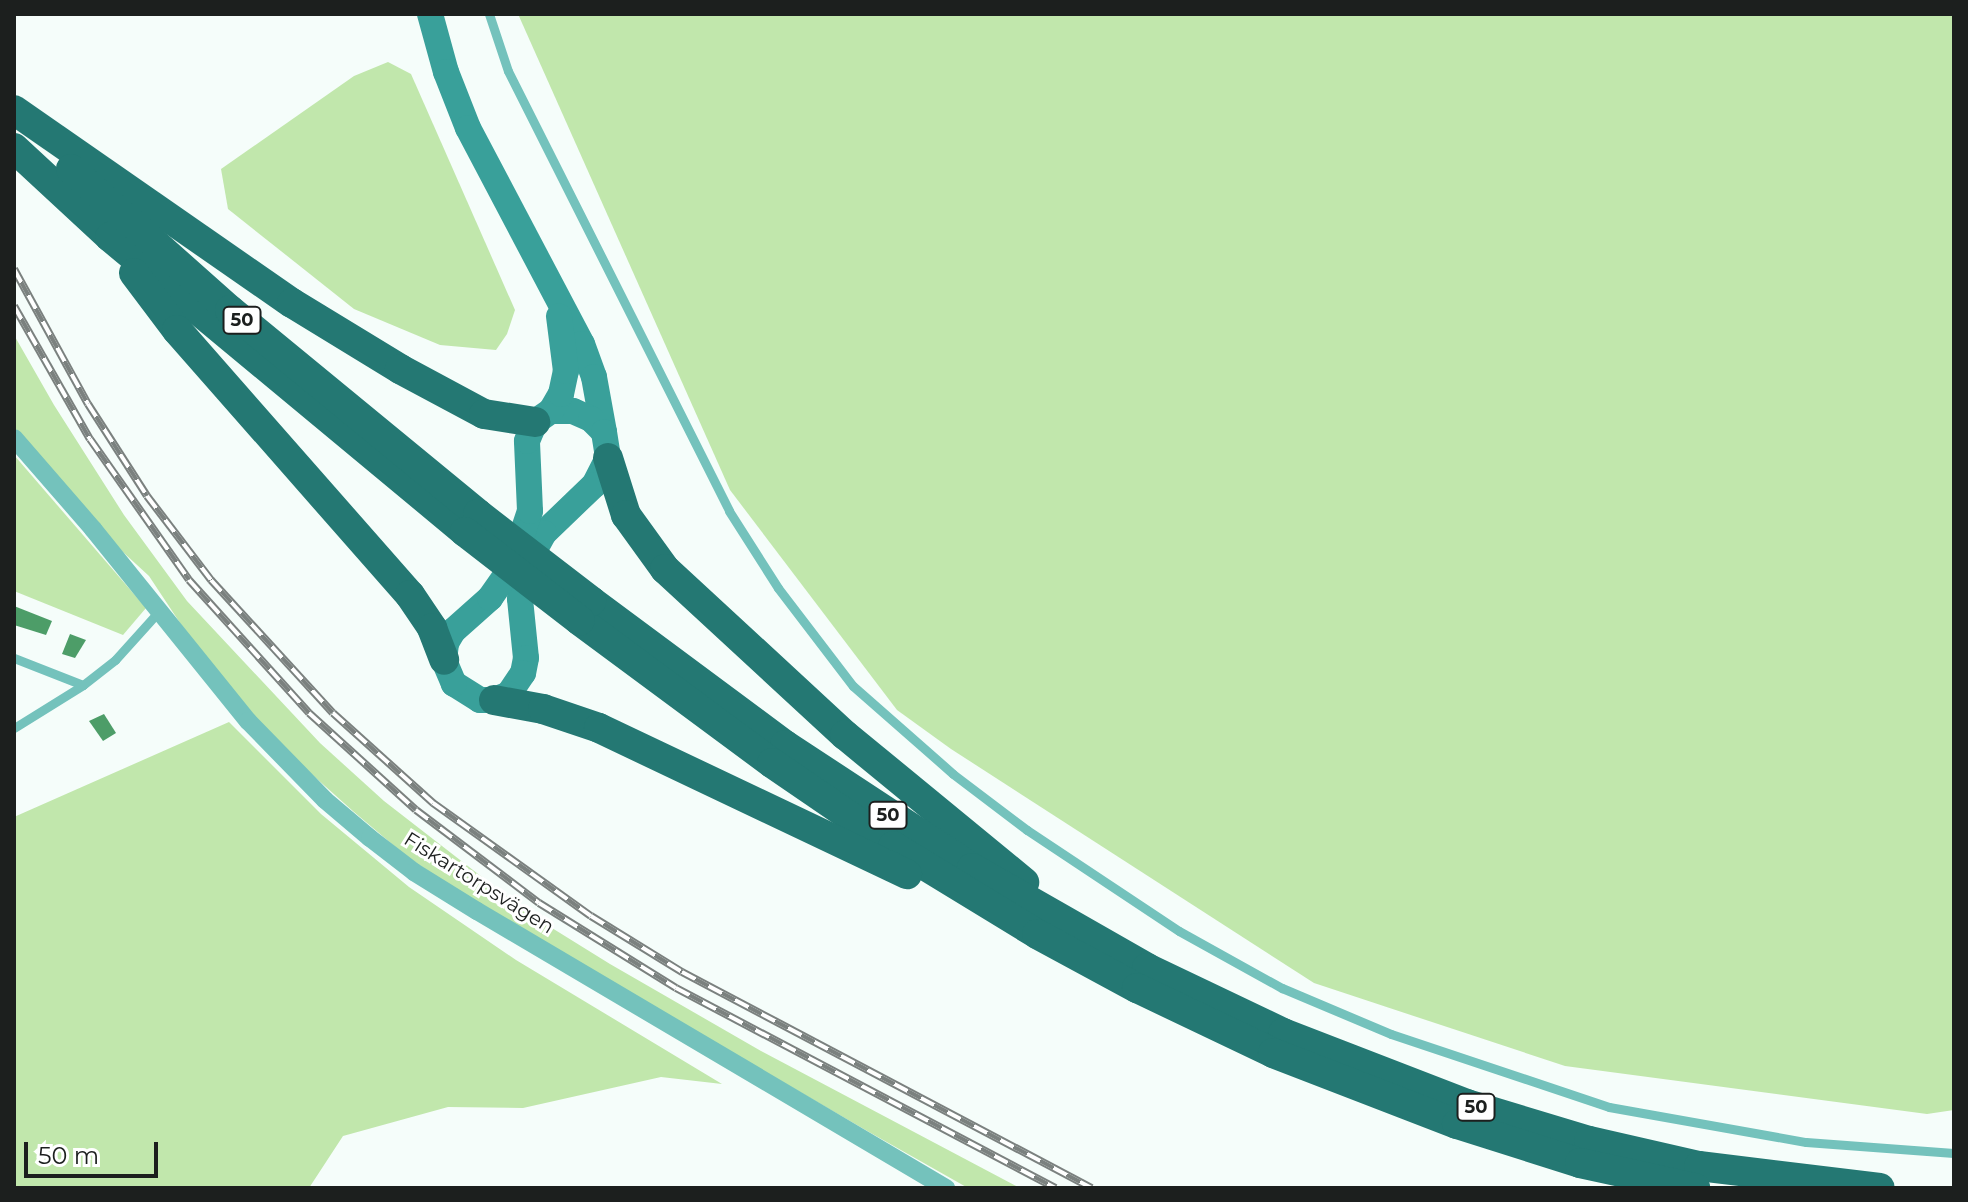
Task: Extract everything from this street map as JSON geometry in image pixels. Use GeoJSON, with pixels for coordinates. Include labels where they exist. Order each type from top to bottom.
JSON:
{"type":"FeatureCollection","features":[{"type":"Feature","properties":{"kind":"highway","name":"50"},"geometry":{"type":"LineString","coordinates":[[14,110],[292,303],[400,369],[484,414],[543,416]]}},
{"type":"Feature","properties":{"kind":"highway","name":"50"},"geometry":{"type":"LineString","coordinates":[[14,117],[471,523]]}},
{"type":"Feature","properties":{"kind":"highway","name":"50"},"geometry":{"type":"LineString","coordinates":[[14,148],[110,237],[823,799],[1037,934],[1190,1015],[1377,1095],[1528,1148],[1695,1188]]}},
{"type":"Feature","properties":{"kind":"highway"},"geometry":{"type":"LineString","coordinates":[[110,237],[177,330],[410,595],[432,628],[444,660]]}},
{"type":"Feature","properties":{"kind":"highway"},"geometry":{"type":"LineString","coordinates":[[606,445],[626,515],[665,569],[845,735],[1097,941]]}},
{"type":"Feature","properties":{"kind":"highway","name":"50"},"geometry":{"type":"LineString","coordinates":[[586,611],[972,868],[1097,941],[1283,1033],[1494,1113],[1589,1141],[1699,1166],[1880,1188]]}},
{"type":"Feature","properties":{"kind":"highway"},"geometry":{"type":"LineString","coordinates":[[494,700],[543,709],[599,728],[1037,934]]}},
{"type":"Feature","properties":{"kind":"main road"},"geometry":{"type":"LineString","coordinates":[[430,14],[446,72],[468,128],[498,179],[582,344],[594,377],[606,445],[594,485],[544,533],[530,558],[520,599],[526,658],[523,673],[509,694],[494,700],[465,694],[454,684],[444,660],[446,643],[453,631],[503,582],[519,548],[530,511],[527,441],[561,394],[566,371],[554,293]]}},
{"type":"Feature","properties":{"kind":"main road"},"geometry":{"type":"LineString","coordinates":[[447,14],[498,179]]}},
{"type":"Feature","properties":{"kind":"main road"},"geometry":{"type":"LineString","coordinates":[[543,416],[583,414],[606,445]]}},
{"type":"Feature","properties":{"kind":"street","name":"Fiskartorpsvägen"},"geometry":{"type":"LineString","coordinates":[[14,438],[160,610],[248,721],[289,766],[325,800],[414,872],[946,1188]]}},
{"type":"Feature","properties":{"kind":"lane"},"geometry":{"type":"LineString","coordinates":[[489,14],[508,71],[729,511],[778,588],[853,686],[953,774],[1052,847],[1179,931],[1282,988],[1391,1034],[1609,1107],[1806,1142],[1954,1153]]}},
{"type":"Feature","properties":{"kind":"lane"},"geometry":{"type":"LineString","coordinates":[[14,728],[83,685],[115,660],[160,610]]}},
{"type":"Feature","properties":{"kind":"lane"},"geometry":{"type":"LineString","coordinates":[[14,658],[83,685]]}},
{"type":"Feature","properties":{"kind":"green space"},"geometry":{"type":"Polygon","coordinates":[[[518,14],[1954,14],[1954,1110],[1927,1114],[1565,1066],[1314,983],[951,749],[897,710],[730,490],[518,14]]]}},
{"type":"Feature","properties":{"kind":"green space"},"geometry":{"type":"Polygon","coordinates":[[[388,62],[411,74],[515,310],[507,334],[496,350],[440,345],[354,309],[228,209],[221,169],[354,76],[388,62]]]}},
{"type":"Feature","properties":{"kind":"green space"},"geometry":{"type":"Polygon","coordinates":[[[14,335],[124,515],[187,601],[320,743],[384,801],[531,915],[610,964],[761,1051],[1020,1188],[968,1188],[480,907],[405,855],[354,812],[288,753],[253,715],[188,635],[149,576],[112,542],[14,427],[14,335]]]}},
{"type":"Feature","properties":{"kind":"green space"},"geometry":{"type":"Polygon","coordinates":[[[14,455],[146,608],[123,635],[14,591],[14,455]]]}},
{"type":"Feature","properties":{"kind":"green space"},"geometry":{"type":"Polygon","coordinates":[[[229,722],[321,814],[409,887],[516,960],[722,1084],[661,1077],[523,1108],[448,1107],[343,1136],[309,1188],[14,1188],[14,817],[229,722]]]}},
{"type":"Feature","properties":{"kind":"building"},"geometry":{"type":"Polygon","coordinates":[[[14,606],[52,621],[46,635],[14,625],[14,606]]]}},
{"type":"Feature","properties":{"kind":"building"},"geometry":{"type":"Polygon","coordinates":[[[70,634],[86,640],[75,658],[62,654],[70,634]]]}},
{"type":"Feature","properties":{"kind":"building"},"geometry":{"type":"Polygon","coordinates":[[[104,714],[116,733],[103,741],[89,721],[104,714]]]}},
{"type":"Feature","properties":{"kind":"railway"},"geometry":{"type":"LineString","coordinates":[[14,269],[88,404],[147,496],[211,580],[333,713],[433,803],[591,916],[682,972],[1091,1188]]}},
{"type":"Feature","properties":{"kind":"railway"},"geometry":{"type":"LineString","coordinates":[[14,306],[90,439],[189,580],[309,713],[416,810],[539,903],[676,988],[1055,1188]]}}]}
